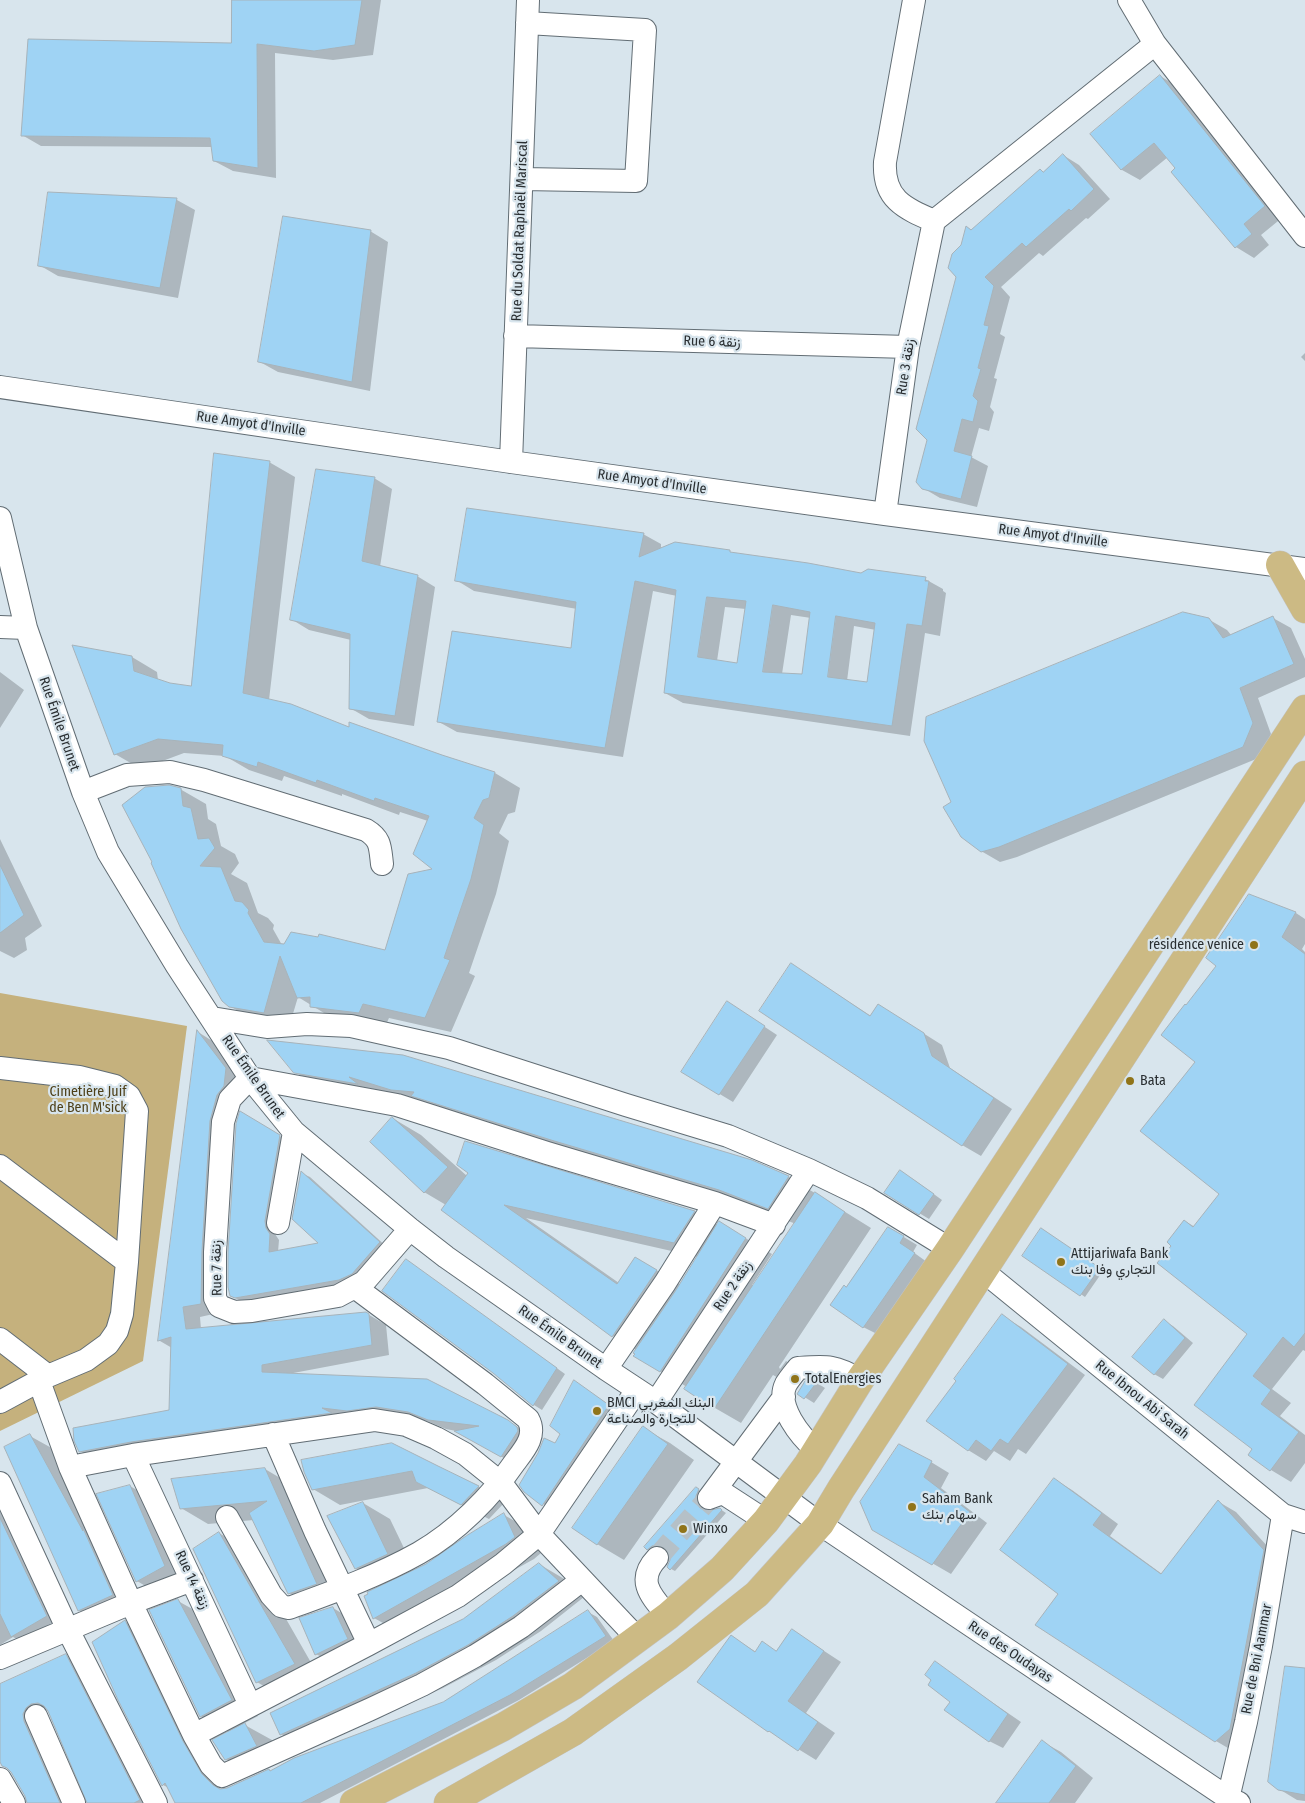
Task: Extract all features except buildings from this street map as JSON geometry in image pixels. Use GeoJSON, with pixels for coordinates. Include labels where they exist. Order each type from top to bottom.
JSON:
{"type":"FeatureCollection","features":[{"type":"Feature","properties":{"kind":"main road"},"geometry":{"type":"LineString","coordinates":[[1292,567],[1305,609]]}},
{"type":"Feature","properties":{"kind":"main road"},"geometry":{"type":"LineString","coordinates":[[354,1803],[503,1727],[573,1686],[668,1616],[722,1569],[766,1521],[816,1450],[860,1380],[950,1249],[1305,710]]}},
{"type":"Feature","properties":{"kind":"main road"},"geometry":{"type":"LineString","coordinates":[[448,1803],[573,1732],[678,1657],[758,1594],[820,1524],[1305,775]]}},
{"type":"Feature","properties":{"kind":"street","name":"Rue du Soldat Raphaël Mariscal"},"geometry":{"type":"LineString","coordinates":[[511,462],[523,179],[528,0]]}},
{"type":"Feature","properties":{"kind":"street"},"geometry":{"type":"LineString","coordinates":[[914,0],[884,174],[895,200],[934,222],[1155,44]]}},
{"type":"Feature","properties":{"kind":"street"},"geometry":{"type":"LineString","coordinates":[[1129,0],[1155,44],[1305,236]]}},
{"type":"Feature","properties":{"kind":"street"},"geometry":{"type":"LineString","coordinates":[[523,179],[636,181],[645,30],[527,23]]}},
{"type":"Feature","properties":{"kind":"street","name":"Rue 3 زنقة"},"geometry":{"type":"LineString","coordinates":[[885,514],[908,348],[934,222]]}},
{"type":"Feature","properties":{"kind":"street","name":"Rue 6 زنقة"},"geometry":{"type":"LineString","coordinates":[[515,336],[908,348]]}},
{"type":"Feature","properties":{"kind":"street","name":"Rue Amyot d'Inville"},"geometry":{"type":"LineString","coordinates":[[0,387],[511,462],[885,514],[1292,567]]}},
{"type":"Feature","properties":{"kind":"street","name":"Rue Émile Brunet"},"geometry":{"type":"LineString","coordinates":[[0,518],[26,628],[83,792],[108,852],[156,933],[250,1078],[294,1132],[410,1229],[446,1257],[606,1370],[656,1402],[784,1497]]}},
{"type":"Feature","properties":{"kind":"street"},"geometry":{"type":"LineString","coordinates":[[0,627],[26,628]]}},
{"type":"Feature","properties":{"kind":"street"},"geometry":{"type":"LineString","coordinates":[[83,792],[127,775],[170,772],[204,780],[366,830],[376,836],[382,864]]}},
{"type":"Feature","properties":{"kind":"street"},"geometry":{"type":"LineString","coordinates":[[212,1018],[267,1026],[307,1024],[351,1026],[449,1048],[728,1136],[809,1170],[867,1198],[950,1249]]}},
{"type":"Feature","properties":{"kind":"street"},"geometry":{"type":"LineString","coordinates":[[0,1068],[79,1077],[115,1086],[129,1096],[138,1111],[127,1262],[122,1314],[117,1331],[108,1344],[86,1360],[0,1402]]}},
{"type":"Feature","properties":{"kind":"street"},"geometry":{"type":"LineString","coordinates":[[250,1078],[396,1105],[556,1156],[715,1203],[774,1225]]}},
{"type":"Feature","properties":{"kind":"street","name":"Rue 7 زنقة"},"geometry":{"type":"LineString","coordinates":[[250,1078],[230,1099],[223,1122],[215,1252],[215,1298],[219,1306],[234,1312],[252,1311],[338,1296],[364,1282],[410,1229]]}},
{"type":"Feature","properties":{"kind":"street"},"geometry":{"type":"LineString","coordinates":[[278,1223],[294,1132]]}},
{"type":"Feature","properties":{"kind":"street"},"geometry":{"type":"LineString","coordinates":[[0,1166],[127,1262]]}},
{"type":"Feature","properties":{"kind":"street","name":"Rue 2 زنقة"},"geometry":{"type":"LineString","coordinates":[[656,1402],[809,1170]]}},
{"type":"Feature","properties":{"kind":"street"},"geometry":{"type":"LineString","coordinates":[[606,1370],[665,1283],[715,1203]]}},
{"type":"Feature","properties":{"kind":"street","name":"Rue Ibnou Abi Sarah"},"geometry":{"type":"LineString","coordinates":[[983,1271],[1283,1515],[1305,1522]]}},
{"type":"Feature","properties":{"kind":"street"},"geometry":{"type":"LineString","coordinates":[[227,1517],[271,1595],[281,1606],[289,1608],[343,1588],[419,1553],[448,1533],[485,1500],[501,1483],[524,1449],[531,1436],[532,1426],[528,1418],[356,1288]]}},
{"type":"Feature","properties":{"kind":"street"},"geometry":{"type":"LineString","coordinates":[[0,1338],[44,1379],[70,1467],[130,1602],[194,1735],[211,1765],[219,1774],[224,1775],[380,1705],[475,1656],[521,1627],[582,1580]]}},
{"type":"Feature","properties":{"kind":"street"},"geometry":{"type":"LineString","coordinates":[[816,1450],[798,1432],[791,1421],[784,1398],[785,1386],[798,1368],[828,1366],[845,1371],[860,1380]]}},
{"type":"Feature","properties":{"kind":"street"},"geometry":{"type":"LineString","coordinates":[[194,1735],[458,1596],[503,1564],[539,1534],[637,1390]]}},
{"type":"Feature","properties":{"kind":"street"},"geometry":{"type":"LineString","coordinates":[[766,1521],[726,1496],[720,1494],[709,1498],[784,1398]]}},
{"type":"Feature","properties":{"kind":"street"},"geometry":{"type":"LineString","coordinates":[[70,1467],[133,1455],[374,1420],[406,1425],[436,1438],[465,1454],[501,1483],[539,1534],[638,1639]]}},
{"type":"Feature","properties":{"kind":"street"},"geometry":{"type":"LineString","coordinates":[[274,1434],[315,1531],[369,1644]]}},
{"type":"Feature","properties":{"kind":"street","name":"Rue 14 زنقة"},"geometry":{"type":"LineString","coordinates":[[133,1455],[250,1706]]}},
{"type":"Feature","properties":{"kind":"street"},"geometry":{"type":"LineString","coordinates":[[0,1483],[68,1630],[156,1803]]}},
{"type":"Feature","properties":{"kind":"street","name":"Rue des Oudayas"},"geometry":{"type":"LineString","coordinates":[[784,1497],[820,1524],[1231,1801]]}},
{"type":"Feature","properties":{"kind":"street","name":"Rue de Bni Aammar"},"geometry":{"type":"LineString","coordinates":[[1231,1801],[1283,1515]]}},
{"type":"Feature","properties":{"kind":"street"},"geometry":{"type":"LineString","coordinates":[[657,1558],[649,1568],[646,1582],[653,1598],[668,1616]]}},
{"type":"Feature","properties":{"kind":"street"},"geometry":{"type":"LineString","coordinates":[[3,1650],[68,1630],[130,1602],[192,1580]]}},
{"type":"Feature","properties":{"kind":"street"},"geometry":{"type":"LineString","coordinates":[[36,1716],[74,1803]]}},
{"type":"Feature","properties":{"kind":"street"},"geometry":{"type":"LineString","coordinates":[[0,1779],[14,1803]]}},
{"type":"Feature","properties":{"kind":"green space","name":"Cimetière Juif de Ben M'sick"},"geometry":{"type":"Polygon","coordinates":[[[0,993],[187,1026],[143,1361],[0,1431],[0,993]]]}},
{"type":"Feature","properties":{"kind":"tunnel"},"geometry":{"type":"LineString","coordinates":[[657,1558],[709,1498]]}},
{"type":"Feature","properties":{"kind":"place","name":"résidence venice"},"geometry":{"type":"Point","coordinates":[1254,945]}},
{"type":"Feature","properties":{"kind":"place","name":"Bata"},"geometry":{"type":"Point","coordinates":[1130,1081]}},
{"type":"Feature","properties":{"kind":"place","name":"Attijariwafa Bank التجاري وفا بنك"},"geometry":{"type":"Point","coordinates":[1061,1262]}},
{"type":"Feature","properties":{"kind":"place","name":"TotalEnergies"},"geometry":{"type":"Point","coordinates":[795,1379]}},
{"type":"Feature","properties":{"kind":"place","name":"BMCI البنك المغربي للتجارة والصناعة"},"geometry":{"type":"Point","coordinates":[597,1411]}},
{"type":"Feature","properties":{"kind":"place","name":"Saham Bank سهام بنك"},"geometry":{"type":"Point","coordinates":[912,1507]}},
{"type":"Feature","properties":{"kind":"place","name":"Winxo"},"geometry":{"type":"Point","coordinates":[683,1529]}}]}
